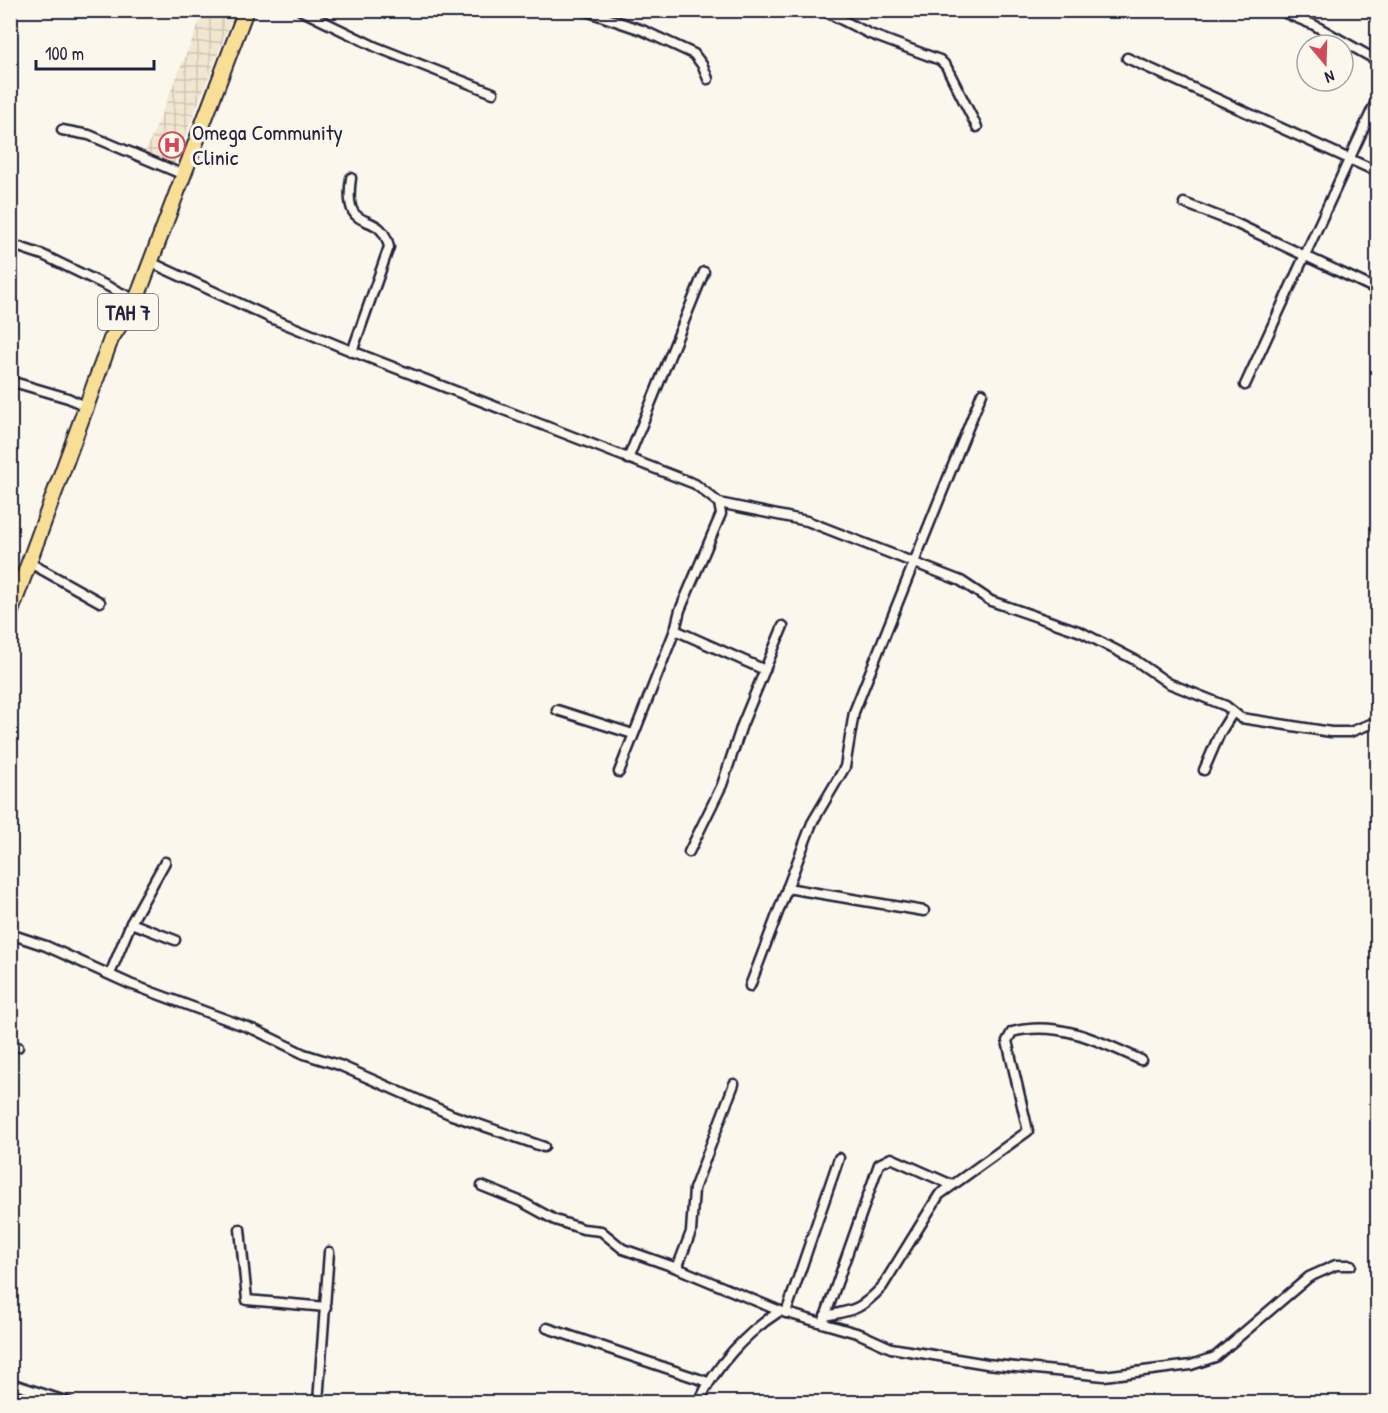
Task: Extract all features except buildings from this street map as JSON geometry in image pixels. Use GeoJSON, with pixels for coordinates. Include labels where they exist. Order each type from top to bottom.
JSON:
{"type":"FeatureCollection","features":[{"type":"Feature","properties":{"kind":"highway","name":"TAH 7"},"geometry":{"type":"LineString","coordinates":[[10,614],[111,339],[136,300],[246,10]]}},
{"type":"Feature","properties":{"kind":"street"},"geometry":{"type":"LineString","coordinates":[[300,10],[376,48],[493,93]]}},
{"type":"Feature","properties":{"kind":"street"},"geometry":{"type":"LineString","coordinates":[[583,10],[642,30],[694,54],[704,66],[708,79]]}},
{"type":"Feature","properties":{"kind":"street"},"geometry":{"type":"LineString","coordinates":[[822,10],[870,34],[940,60],[946,66],[977,127]]}},
{"type":"Feature","properties":{"kind":"street"},"geometry":{"type":"LineString","coordinates":[[1278,10],[1314,25],[1377,61]]}},
{"type":"Feature","properties":{"kind":"street"},"geometry":{"type":"LineString","coordinates":[[1127,58],[1240,107],[1317,146],[1377,172]]}},
{"type":"Feature","properties":{"kind":"street"},"geometry":{"type":"LineString","coordinates":[[1245,385],[1377,97]]}},
{"type":"Feature","properties":{"kind":"street"},"geometry":{"type":"LineString","coordinates":[[62,130],[89,135],[184,175]]}},
{"type":"Feature","properties":{"kind":"street"},"geometry":{"type":"LineString","coordinates":[[351,178],[349,206],[354,215],[377,225],[386,234],[389,247],[352,352]]}},
{"type":"Feature","properties":{"kind":"street"},"geometry":{"type":"LineString","coordinates":[[1184,203],[1233,222],[1377,290]]}},
{"type":"Feature","properties":{"kind":"street"},"geometry":{"type":"LineString","coordinates":[[10,244],[43,255],[136,300]]}},
{"type":"Feature","properties":{"kind":"street"},"geometry":{"type":"LineString","coordinates":[[150,262],[271,318],[352,352],[695,484],[719,503],[807,520],[915,561],[961,581],[991,601],[1081,632],[1135,660],[1168,683],[1233,712],[1241,718],[1332,732],[1350,732],[1377,721]]}},
{"type":"Feature","properties":{"kind":"street"},"geometry":{"type":"LineString","coordinates":[[628,459],[704,272]]}},
{"type":"Feature","properties":{"kind":"street"},"geometry":{"type":"LineString","coordinates":[[10,381],[68,398],[87,407]]}},
{"type":"Feature","properties":{"kind":"street"},"geometry":{"type":"LineString","coordinates":[[750,986],[812,823],[845,767],[854,712],[982,393]]}},
{"type":"Feature","properties":{"kind":"street"},"geometry":{"type":"LineString","coordinates":[[619,772],[675,630],[680,610],[721,514],[719,503]]}},
{"type":"Feature","properties":{"kind":"street"},"geometry":{"type":"LineString","coordinates":[[30,563],[100,602]]}},
{"type":"Feature","properties":{"kind":"street"},"geometry":{"type":"LineString","coordinates":[[690,852],[722,785],[783,626]]}},
{"type":"Feature","properties":{"kind":"street"},"geometry":{"type":"LineString","coordinates":[[675,630],[765,670]]}},
{"type":"Feature","properties":{"kind":"street"},"geometry":{"type":"LineString","coordinates":[[557,710],[633,734]]}},
{"type":"Feature","properties":{"kind":"street"},"geometry":{"type":"LineString","coordinates":[[1204,770],[1220,733],[1233,712]]}},
{"type":"Feature","properties":{"kind":"street"},"geometry":{"type":"LineString","coordinates":[[111,974],[131,923],[165,862]]}},
{"type":"Feature","properties":{"kind":"street"},"geometry":{"type":"LineString","coordinates":[[787,888],[924,911]]}},
{"type":"Feature","properties":{"kind":"street"},"geometry":{"type":"LineString","coordinates":[[131,923],[175,940]]}},
{"type":"Feature","properties":{"kind":"street"},"geometry":{"type":"LineString","coordinates":[[10,934],[111,974],[130,984],[255,1030],[304,1054],[357,1072],[452,1115],[544,1147]]}},
{"type":"Feature","properties":{"kind":"street"},"geometry":{"type":"LineString","coordinates":[[824,1320],[858,1310],[872,1299],[882,1287],[939,1195],[1028,1131],[1007,1041],[1012,1032],[1044,1029],[1085,1034],[1141,1060]]}},
{"type":"Feature","properties":{"kind":"street"},"geometry":{"type":"LineString","coordinates":[[677,1268],[691,1232],[693,1189],[734,1084]]}},
{"type":"Feature","properties":{"kind":"street"},"geometry":{"type":"LineString","coordinates":[[699,1402],[708,1382],[743,1342],[766,1320],[783,1312],[839,1158]]}},
{"type":"Feature","properties":{"kind":"street"},"geometry":{"type":"LineString","coordinates":[[824,1320],[879,1164],[891,1158],[952,1185]]}},
{"type":"Feature","properties":{"kind":"street"},"geometry":{"type":"LineString","coordinates":[[482,1186],[522,1202],[555,1220],[583,1229],[601,1231],[623,1249],[677,1268],[783,1312],[824,1320],[891,1348],[987,1364],[1104,1376],[1191,1365],[1215,1357],[1309,1277],[1336,1265],[1351,1265]]}},
{"type":"Feature","properties":{"kind":"street"},"geometry":{"type":"LineString","coordinates":[[240,1229],[248,1300],[326,1307]]}},
{"type":"Feature","properties":{"kind":"street"},"geometry":{"type":"LineString","coordinates":[[318,1402],[329,1252]]}},
{"type":"Feature","properties":{"kind":"street"},"geometry":{"type":"LineString","coordinates":[[547,1328],[708,1382]]}},
{"type":"Feature","properties":{"kind":"street"},"geometry":{"type":"LineString","coordinates":[[10,1383],[68,1402]]}},
{"type":"Feature","properties":{"kind":"shaded area"},"geometry":{"type":"Polygon","coordinates":[[[204,11],[235,11],[172,169],[143,158],[204,11]]]}},
{"type":"Feature","properties":{"kind":"place","name":"Omega Community Clinic"},"geometry":{"type":"Point","coordinates":[172,145]}}]}
